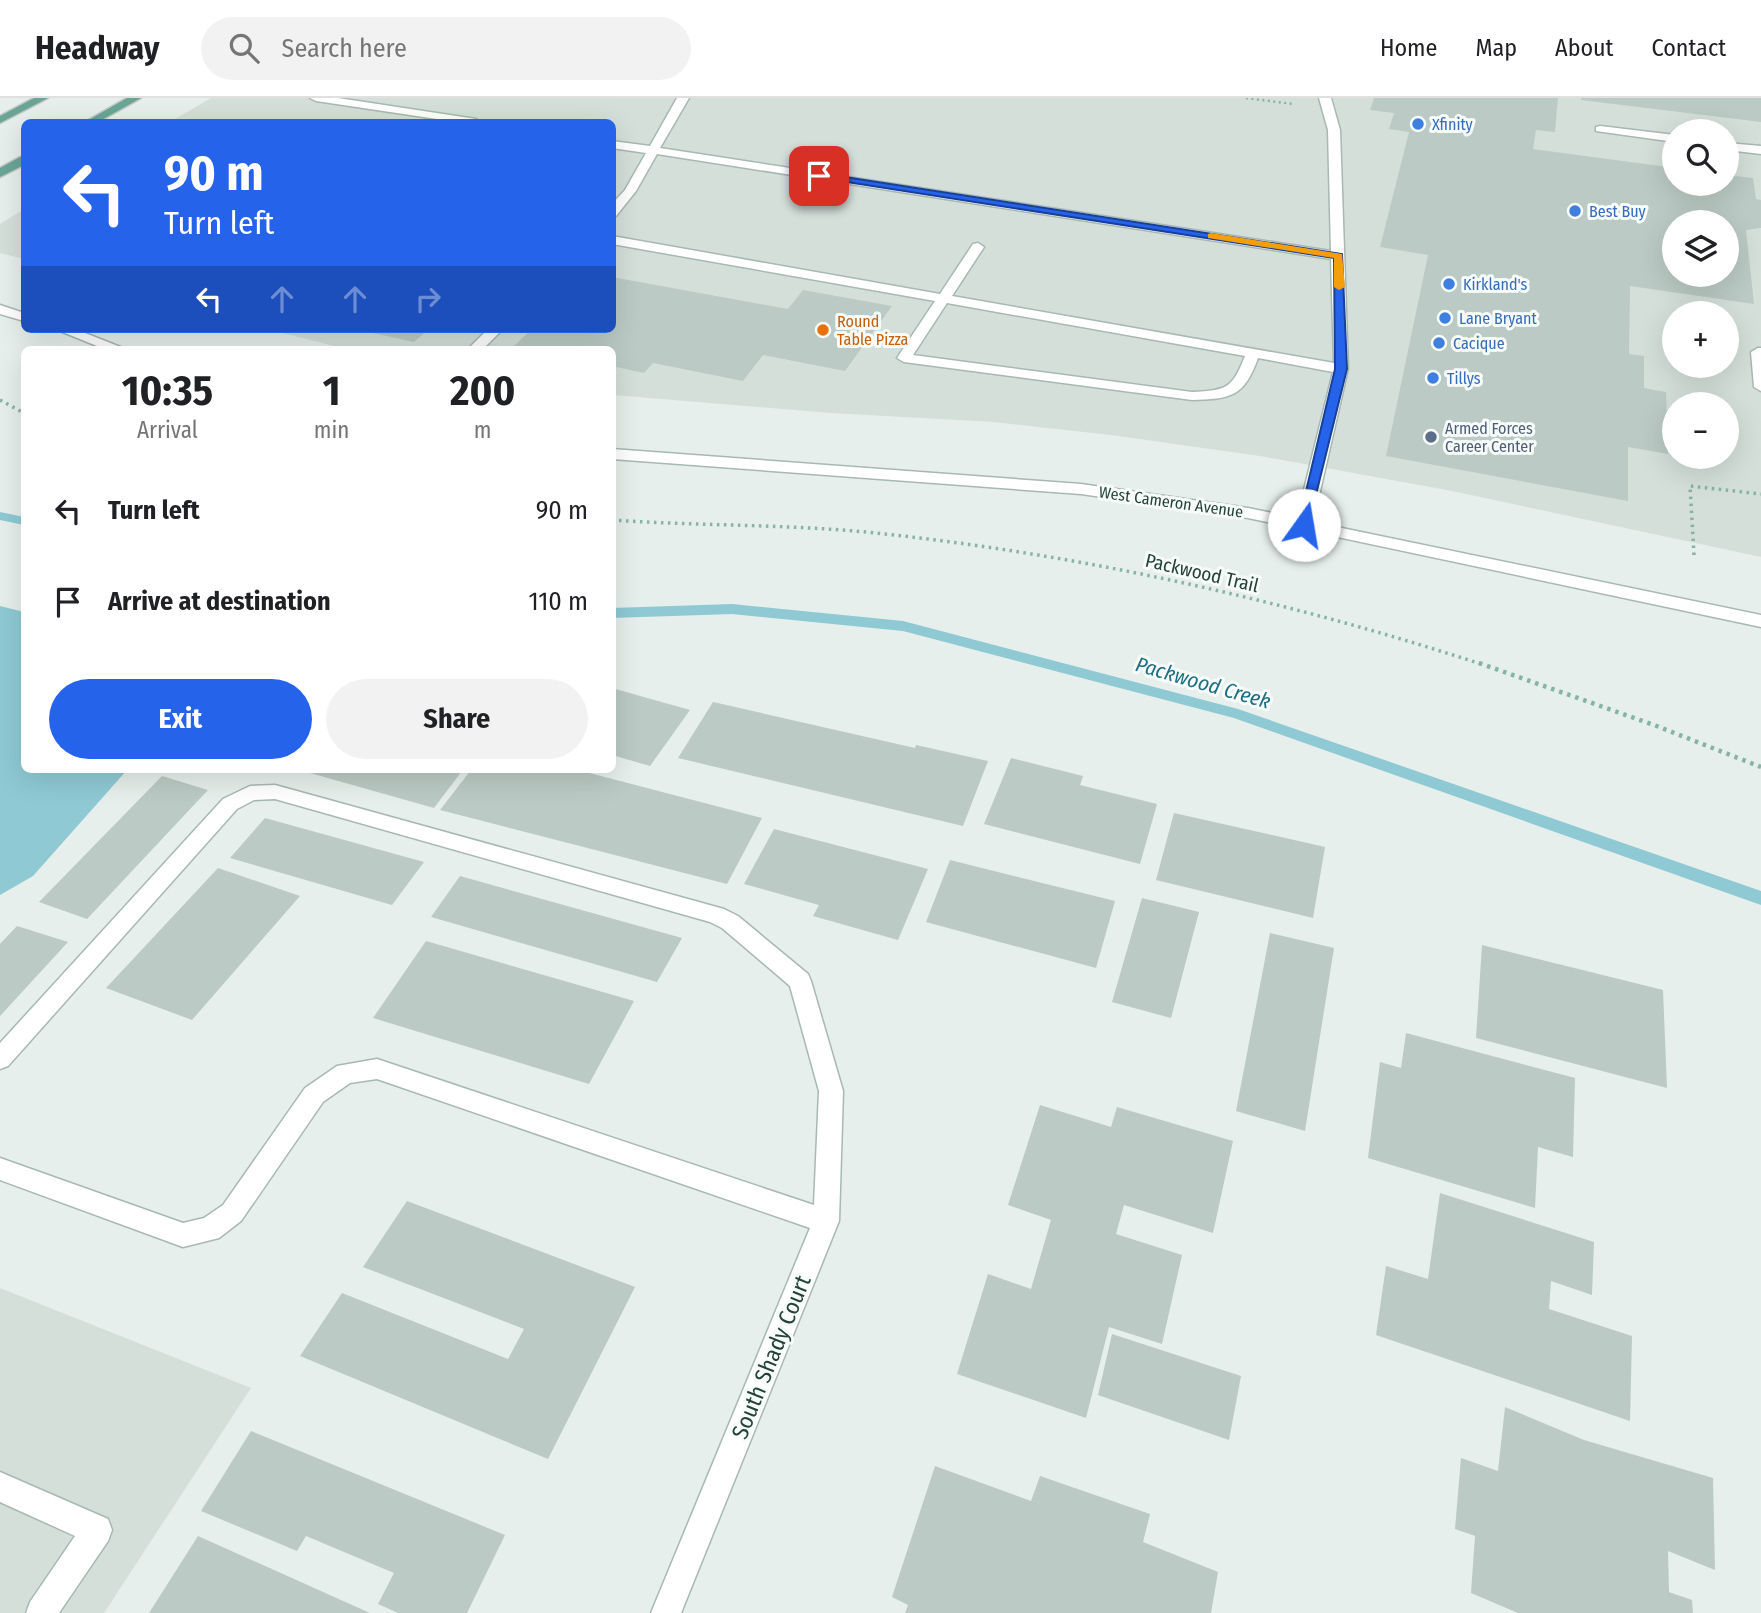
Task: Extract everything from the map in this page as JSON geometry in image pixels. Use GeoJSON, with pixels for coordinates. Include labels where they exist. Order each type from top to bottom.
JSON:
{"type":"FeatureCollection","features":[{"type":"Feature","properties":{"kind":"main road"},"geometry":{"type":"LineString","coordinates":[[0,120],[42,98]]}},
{"type":"Feature","properties":{"kind":"main road"},"geometry":{"type":"LineString","coordinates":[[96,119],[135,98]]}},
{"type":"Feature","properties":{"kind":"main road"},"geometry":{"type":"LineString","coordinates":[[0,173],[21,162]]}},
{"type":"Feature","properties":{"kind":"street"},"geometry":{"type":"LineString","coordinates":[[316,98],[455,119]]}},
{"type":"Feature","properties":{"kind":"street"},"geometry":{"type":"LineString","coordinates":[[394,119],[425,98]]}},
{"type":"Feature","properties":{"kind":"street"},"geometry":{"type":"LineString","coordinates":[[616,208],[630,191],[682,98]]}},
{"type":"Feature","properties":{"kind":"street"},"geometry":{"type":"LineString","coordinates":[[1304,525],[1341,369],[1334,130],[1325,98]]}},
{"type":"Feature","properties":{"kind":"street"},"geometry":{"type":"LineString","coordinates":[[1600,130],[1662,137]]}},
{"type":"Feature","properties":{"kind":"street"},"geometry":{"type":"LineString","coordinates":[[616,145],[1339,256]]}},
{"type":"Feature","properties":{"kind":"street"},"geometry":{"type":"LineString","coordinates":[[1739,147],[1761,150]]}},
{"type":"Feature","properties":{"kind":"street"},"geometry":{"type":"LineString","coordinates":[[616,189],[630,191]]}},
{"type":"Feature","properties":{"kind":"street"},"geometry":{"type":"LineString","coordinates":[[616,241],[1341,369]]}},
{"type":"Feature","properties":{"kind":"street"},"geometry":{"type":"LineString","coordinates":[[978,247],[904,358],[1192,396],[1224,395],[1241,385],[1253,353]]}},
{"type":"Feature","properties":{"kind":"street"},"geometry":{"type":"LineString","coordinates":[[0,309],[21,316]]}},
{"type":"Feature","properties":{"kind":"street"},"geometry":{"type":"LineString","coordinates":[[73,333],[110,346]]}},
{"type":"Feature","properties":{"kind":"street"},"geometry":{"type":"LineString","coordinates":[[478,346],[492,333]]}},
{"type":"Feature","properties":{"kind":"street"},"geometry":{"type":"LineString","coordinates":[[1761,352],[1758,352],[1761,387]]}},
{"type":"Feature","properties":{"kind":"street","name":"West Cameron Avenue"},"geometry":{"type":"LineString","coordinates":[[616,454],[1081,489],[1248,513],[1761,621]]}},
{"type":"Feature","properties":{"kind":"street","name":"South Shady Court"},"geometry":{"type":"LineString","coordinates":[[0,1059],[230,804],[250,793],[275,792],[703,911],[730,922],[800,981],[831,1091],[826,1221],[666,1613]]}},
{"type":"Feature","properties":{"kind":"street"},"geometry":{"type":"LineString","coordinates":[[0,1169],[183,1235],[210,1229],[232,1213],[314,1095],[345,1073],[377,1069],[826,1221]]}},
{"type":"Feature","properties":{"kind":"street"},"geometry":{"type":"LineString","coordinates":[[0,1487],[97,1530],[41,1613]]}},
{"type":"Feature","properties":{"kind":"path"},"geometry":{"type":"LineString","coordinates":[[1246,98],[1300,105]]}},
{"type":"Feature","properties":{"kind":"path"},"geometry":{"type":"LineString","coordinates":[[0,400],[21,411]]}},
{"type":"Feature","properties":{"kind":"path"},"geometry":{"type":"LineString","coordinates":[[1694,555],[1690,486],[1761,494]]}},
{"type":"Feature","properties":{"kind":"path","name":"Packwood Trail"},"geometry":{"type":"LineString","coordinates":[[616,520],[872,533],[1091,563],[1208,587],[1329,617],[1527,677],[1647,720],[1761,767]]}},
{"type":"Feature","properties":{"kind":"shaded area"},"geometry":{"type":"Polygon","coordinates":[[[211,98],[1761,98],[1761,557],[1452,491],[1260,456],[994,422],[831,413],[616,395],[616,346],[334,346],[283,333],[616,333],[616,119],[175,119],[211,98]]]}},
{"type":"Feature","properties":{"kind":"shaded area"},"geometry":{"type":"Polygon","coordinates":[[[21,211],[21,258],[0,253],[0,224],[21,211]]]}},
{"type":"Feature","properties":{"kind":"shaded area"},"geometry":{"type":"Polygon","coordinates":[[[0,1288],[251,1388],[104,1613],[0,1613],[0,1288]]]}},
{"type":"Feature","properties":{"kind":"water"},"geometry":{"type":"Polygon","coordinates":[[[0,606],[21,611],[21,773],[124,773],[33,876],[0,895],[0,606]]]}},
{"type":"Feature","properties":{"kind":"building"},"geometry":{"type":"Polygon","coordinates":[[[1374,98],[1558,98],[1555,132],[1536,130],[1533,149],[1662,166],[1662,196],[1739,196],[1739,176],[1753,178],[1756,199],[1761,200],[1761,228],[1746,230],[1754,304],[1630,286],[1629,354],[1644,356],[1644,388],[1666,392],[1662,392],[1662,453],[1628,447],[1628,501],[1386,456],[1428,255],[1380,247],[1409,132],[1389,129],[1394,113],[1370,110],[1374,98]]]}},
{"type":"Feature","properties":{"kind":"building"},"geometry":{"type":"Polygon","coordinates":[[[1761,98],[1761,122],[1739,119],[1581,100],[1761,98]]]}},
{"type":"Feature","properties":{"kind":"building"},"geometry":{"type":"Polygon","coordinates":[[[616,278],[788,309],[803,290],[892,306],[845,371],[763,355],[743,381],[653,363],[644,373],[616,367],[616,346],[514,346],[528,333],[616,333],[616,278]]]}},
{"type":"Feature","properties":{"kind":"building"},"geometry":{"type":"Polygon","coordinates":[[[373,333],[424,333],[414,342],[373,333]]]}},
{"type":"Feature","properties":{"kind":"building"},"geometry":{"type":"Polygon","coordinates":[[[616,689],[690,710],[650,766],[616,756],[616,689]]]}},
{"type":"Feature","properties":{"kind":"building"},"geometry":{"type":"Polygon","coordinates":[[[713,702],[915,748],[916,745],[988,761],[963,826],[678,758],[713,702]]]}},
{"type":"Feature","properties":{"kind":"building"},"geometry":{"type":"Polygon","coordinates":[[[1011,758],[1083,776],[1080,785],[1157,804],[1140,864],[984,824],[1011,758]]]}},
{"type":"Feature","properties":{"kind":"building"},"geometry":{"type":"Polygon","coordinates":[[[310,773],[460,773],[434,808],[310,773]]]}},
{"type":"Feature","properties":{"kind":"building"},"geometry":{"type":"Polygon","coordinates":[[[469,773],[590,773],[762,818],[727,884],[440,810],[469,773]]]}},
{"type":"Feature","properties":{"kind":"building"},"geometry":{"type":"Polygon","coordinates":[[[162,776],[208,790],[87,919],[39,902],[162,776]]]}},
{"type":"Feature","properties":{"kind":"building"},"geometry":{"type":"Polygon","coordinates":[[[1174,813],[1325,847],[1313,918],[1156,880],[1174,813]]]}},
{"type":"Feature","properties":{"kind":"building"},"geometry":{"type":"Polygon","coordinates":[[[265,818],[424,862],[392,905],[230,858],[265,818]]]}},
{"type":"Feature","properties":{"kind":"building"},"geometry":{"type":"Polygon","coordinates":[[[774,829],[928,869],[898,940],[813,916],[819,905],[744,884],[774,829]]]}},
{"type":"Feature","properties":{"kind":"building"},"geometry":{"type":"Polygon","coordinates":[[[950,860],[1115,901],[1096,968],[926,922],[950,860]]]}},
{"type":"Feature","properties":{"kind":"building"},"geometry":{"type":"Polygon","coordinates":[[[218,868],[300,896],[192,1020],[106,988],[218,868]]]}},
{"type":"Feature","properties":{"kind":"building"},"geometry":{"type":"Polygon","coordinates":[[[460,876],[682,938],[657,982],[431,917],[460,876]]]}},
{"type":"Feature","properties":{"kind":"building"},"geometry":{"type":"Polygon","coordinates":[[[1142,898],[1199,912],[1171,1018],[1112,1002],[1142,898]]]}},
{"type":"Feature","properties":{"kind":"building"},"geometry":{"type":"Polygon","coordinates":[[[17,926],[68,942],[0,1016],[0,944],[17,926]]]}},
{"type":"Feature","properties":{"kind":"building"},"geometry":{"type":"Polygon","coordinates":[[[1270,933],[1334,948],[1305,1131],[1236,1111],[1270,933]]]}},
{"type":"Feature","properties":{"kind":"building"},"geometry":{"type":"Polygon","coordinates":[[[426,941],[634,1001],[589,1084],[373,1018],[426,941]]]}},
{"type":"Feature","properties":{"kind":"building"},"geometry":{"type":"Polygon","coordinates":[[[1482,945],[1663,990],[1667,1088],[1476,1038],[1482,945]]]}},
{"type":"Feature","properties":{"kind":"building"},"geometry":{"type":"Polygon","coordinates":[[[1406,1033],[1575,1078],[1573,1157],[1538,1147],[1535,1208],[1368,1158],[1380,1062],[1401,1068],[1406,1033]]]}},
{"type":"Feature","properties":{"kind":"building"},"geometry":{"type":"Polygon","coordinates":[[[1040,1105],[1111,1127],[1117,1107],[1233,1141],[1213,1233],[1124,1205],[1116,1234],[1182,1255],[1162,1344],[1109,1327],[1086,1418],[957,1374],[988,1274],[1031,1289],[1051,1220],[1008,1205],[1040,1105]]]}},
{"type":"Feature","properties":{"kind":"building"},"geometry":{"type":"Polygon","coordinates":[[[1440,1193],[1594,1242],[1592,1295],[1551,1281],[1549,1309],[1632,1336],[1630,1421],[1376,1335],[1386,1266],[1428,1279],[1440,1193]]]}},
{"type":"Feature","properties":{"kind":"building"},"geometry":{"type":"Polygon","coordinates":[[[407,1201],[635,1287],[548,1459],[300,1356],[342,1293],[508,1359],[524,1329],[363,1267],[407,1201]]]}},
{"type":"Feature","properties":{"kind":"building"},"geometry":{"type":"Polygon","coordinates":[[[1112,1334],[1241,1376],[1229,1440],[1098,1395],[1112,1334]]]}},
{"type":"Feature","properties":{"kind":"building"},"geometry":{"type":"Polygon","coordinates":[[[1505,1407],[1584,1440],[1713,1478],[1715,1570],[1668,1551],[1669,1592],[1692,1600],[1693,1613],[1518,1613],[1471,1593],[1475,1536],[1455,1529],[1461,1458],[1498,1471],[1505,1407]]]}},
{"type":"Feature","properties":{"kind":"building"},"geometry":{"type":"Polygon","coordinates":[[[251,1431],[505,1535],[467,1613],[398,1613],[378,1604],[394,1573],[306,1536],[297,1551],[201,1511],[251,1431]]]}},
{"type":"Feature","properties":{"kind":"building"},"geometry":{"type":"Polygon","coordinates":[[[935,1466],[1031,1501],[1040,1476],[1150,1514],[1143,1542],[1218,1572],[1211,1613],[905,1613],[908,1605],[892,1597],[935,1466]]]}},
{"type":"Feature","properties":{"kind":"building"},"geometry":{"type":"Polygon","coordinates":[[[198,1536],[370,1613],[149,1613],[198,1536]]]}},
{"type":"Feature","properties":{"kind":"waterway","name":"Packwood Creek"},"geometry":{"type":"LineString","coordinates":[[0,516],[21,520]]}},
{"type":"Feature","properties":{"kind":"waterway","name":"Packwood Creek"},"geometry":{"type":"LineString","coordinates":[[616,613],[732,609],[903,626],[1238,714],[1761,898]]}},
{"type":"Feature","properties":{"kind":"slow traffic"},"geometry":{"type":"LineString","coordinates":[[1211,236],[1339,256],[1339,287]]}},
{"type":"Feature","properties":{"kind":"place","name":"Xfinity"},"geometry":{"type":"Point","coordinates":[1418,124]}},
{"type":"Feature","properties":{"kind":"place","name":"Best Buy"},"geometry":{"type":"Point","coordinates":[1575,211]}},
{"type":"Feature","properties":{"kind":"place","name":"Kirkland's"},"geometry":{"type":"Point","coordinates":[1449,284]}},
{"type":"Feature","properties":{"kind":"place","name":"Lane Bryant"},"geometry":{"type":"Point","coordinates":[1445,318]}},
{"type":"Feature","properties":{"kind":"place","name":"Round Table Pizza"},"geometry":{"type":"Point","coordinates":[823,330]}},
{"type":"Feature","properties":{"kind":"place","name":"Cacique"},"geometry":{"type":"Point","coordinates":[1439,343]}},
{"type":"Feature","properties":{"kind":"place","name":"Tillys"},"geometry":{"type":"Point","coordinates":[1433,378]}},
{"type":"Feature","properties":{"kind":"place","name":"Armed Forces Career Center"},"geometry":{"type":"Point","coordinates":[1431,437]}},
{"type":"Feature","properties":{"kind":"route"},"geometry":{"type":"LineString","coordinates":[[819,176],[1339,256],[1341,369],[1304,525]]}}]}
